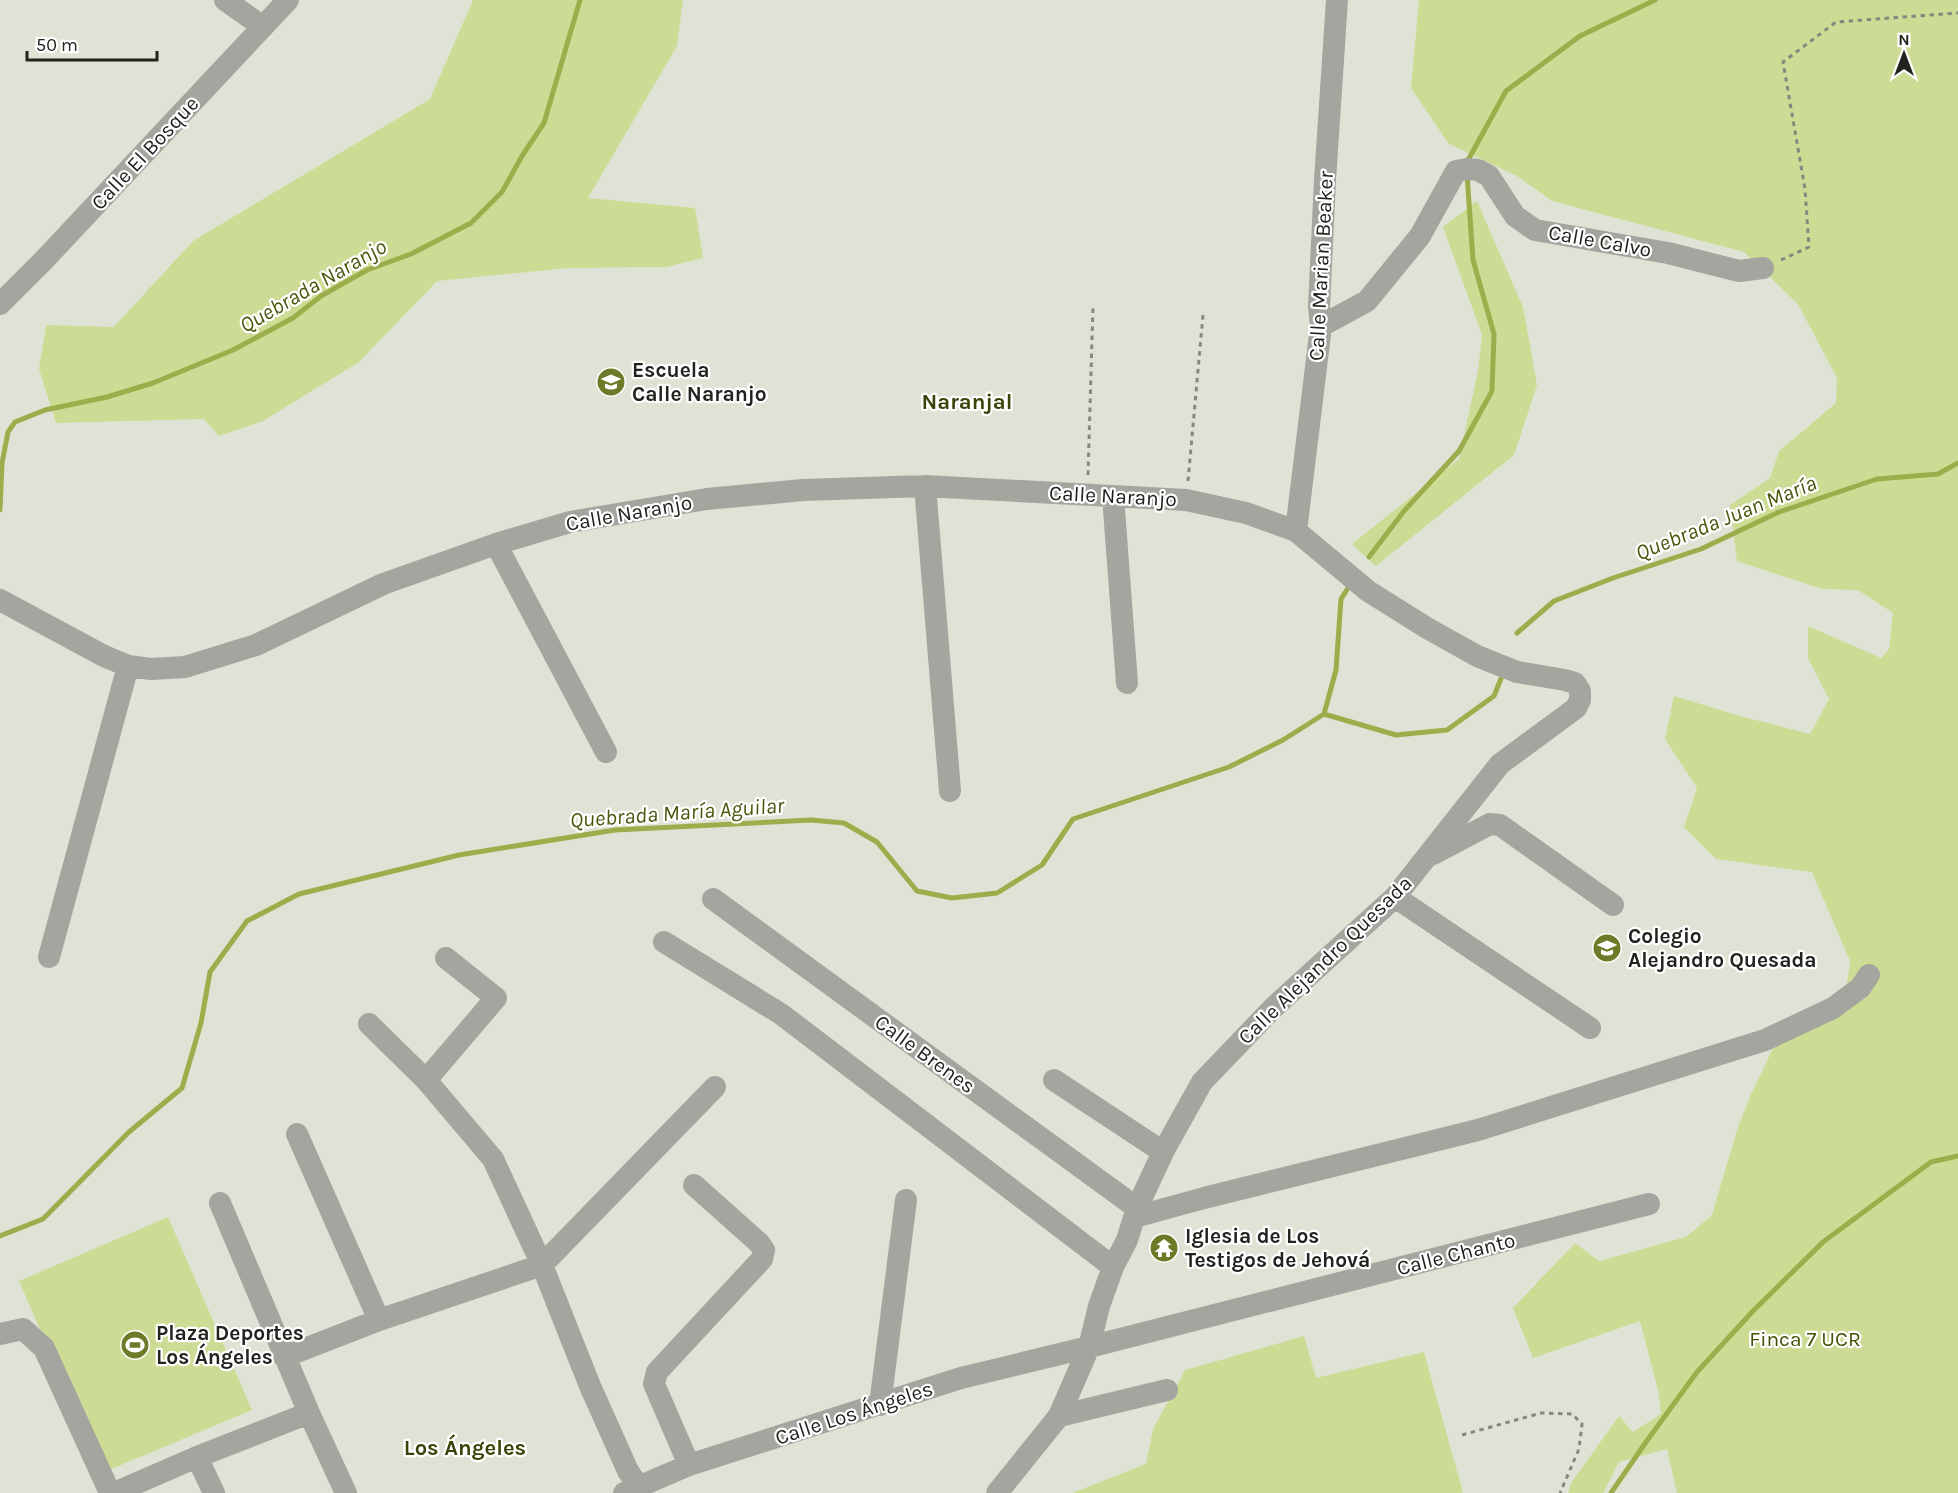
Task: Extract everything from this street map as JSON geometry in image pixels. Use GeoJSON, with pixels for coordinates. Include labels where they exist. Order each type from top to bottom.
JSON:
{"type":"FeatureCollection","features":[{"type":"Feature","properties":{"kind":"street"},"geometry":{"type":"LineString","coordinates":[[225,0],[263,27]]}},
{"type":"Feature","properties":{"kind":"street","name":"Calle El Bosque"},"geometry":{"type":"LineString","coordinates":[[0,304],[288,0]]}},
{"type":"Feature","properties":{"kind":"street","name":"Calle Marian Beaker"},"geometry":{"type":"LineString","coordinates":[[1296,531],[1321,326],[1319,307],[1324,192],[1337,0]]}},
{"type":"Feature","properties":{"kind":"street","name":"Calle Calvo"},"geometry":{"type":"LineString","coordinates":[[1321,326],[1367,301],[1420,236],[1456,171],[1467,169],[1478,170],[1489,176],[1515,216],[1535,230],[1668,253],[1739,271],[1763,268]]}},
{"type":"Feature","properties":{"kind":"street"},"geometry":{"type":"LineString","coordinates":[[925,486],[950,791]]}},
{"type":"Feature","properties":{"kind":"street","name":"Calle Naranjo"},"geometry":{"type":"LineString","coordinates":[[0,600],[104,656],[128,666],[151,669],[185,667],[256,645],[383,584],[496,544],[570,522],[707,499],[803,490],[925,486],[1113,496],[1186,500],[1246,513],[1296,531]]}},
{"type":"Feature","properties":{"kind":"street"},"geometry":{"type":"LineString","coordinates":[[1113,496],[1127,683]]}},
{"type":"Feature","properties":{"kind":"street","name":"Calle Alejandro Quesada"},"geometry":{"type":"LineString","coordinates":[[997,1493],[1059,1416],[1089,1347],[1113,1267],[1127,1240],[1136,1213],[1163,1152],[1202,1082],[1273,1008],[1395,897],[1500,764],[1576,708],[1580,700],[1580,691],[1575,683],[1517,672],[1478,656],[1427,628],[1368,591],[1296,531]]}},
{"type":"Feature","properties":{"kind":"street"},"geometry":{"type":"LineString","coordinates":[[496,544],[606,752]]}},
{"type":"Feature","properties":{"kind":"street"},"geometry":{"type":"LineString","coordinates":[[49,957],[128,666]]}},
{"type":"Feature","properties":{"kind":"street"},"geometry":{"type":"LineString","coordinates":[[1424,859],[1490,824],[1500,825],[1613,905]]}},
{"type":"Feature","properties":{"kind":"street"},"geometry":{"type":"LineString","coordinates":[[1395,897],[1590,1028]]}},
{"type":"Feature","properties":{"kind":"street","name":"Calle Brenes"},"geometry":{"type":"LineString","coordinates":[[713,899],[1136,1213]]}},
{"type":"Feature","properties":{"kind":"street"},"geometry":{"type":"LineString","coordinates":[[664,942],[781,1014],[1113,1267]]}},
{"type":"Feature","properties":{"kind":"street"},"geometry":{"type":"LineString","coordinates":[[426,1080],[496,998],[446,958]]}},
{"type":"Feature","properties":{"kind":"street"},"geometry":{"type":"LineString","coordinates":[[1136,1213],[1478,1130],[1765,1040],[1833,1008],[1860,988],[1869,975]]}},
{"type":"Feature","properties":{"kind":"street"},"geometry":{"type":"LineString","coordinates":[[369,1024],[426,1080],[493,1159],[542,1265],[590,1386],[628,1471],[632,1490]]}},
{"type":"Feature","properties":{"kind":"street"},"geometry":{"type":"LineString","coordinates":[[1054,1080],[1163,1152]]}},
{"type":"Feature","properties":{"kind":"street"},"geometry":{"type":"LineString","coordinates":[[284,1357],[379,1320],[542,1265],[715,1087]]}},
{"type":"Feature","properties":{"kind":"street"},"geometry":{"type":"LineString","coordinates":[[297,1134],[379,1320]]}},
{"type":"Feature","properties":{"kind":"street"},"geometry":{"type":"LineString","coordinates":[[689,1465],[654,1384],[657,1372],[762,1259],[764,1251],[759,1243],[694,1185]]}},
{"type":"Feature","properties":{"kind":"street"},"geometry":{"type":"LineString","coordinates":[[880,1405],[906,1200]]}},
{"type":"Feature","properties":{"kind":"street"},"geometry":{"type":"LineString","coordinates":[[219,1203],[284,1357],[346,1493]]}},
{"type":"Feature","properties":{"kind":"street","name":"Calle Chanto"},"geometry":{"type":"LineString","coordinates":[[1089,1347],[1649,1204]]}},
{"type":"Feature","properties":{"kind":"street"},"geometry":{"type":"LineString","coordinates":[[0,1334],[23,1329],[44,1348],[110,1493]]}},
{"type":"Feature","properties":{"kind":"street","name":"Calle Los Ángeles"},"geometry":{"type":"LineString","coordinates":[[632,1490],[689,1465],[961,1378],[1089,1347]]}},
{"type":"Feature","properties":{"kind":"street"},"geometry":{"type":"LineString","coordinates":[[1059,1416],[1167,1390]]}},
{"type":"Feature","properties":{"kind":"street"},"geometry":{"type":"LineString","coordinates":[[114,1493],[197,1457],[309,1413]]}},
{"type":"Feature","properties":{"kind":"street"},"geometry":{"type":"LineString","coordinates":[[197,1457],[214,1493]]}},
{"type":"Feature","properties":{"kind":"path"},"geometry":{"type":"LineString","coordinates":[[1763,268],[1809,247],[1805,189],[1783,62],[1836,22],[1958,13]]}},
{"type":"Feature","properties":{"kind":"path"},"geometry":{"type":"LineString","coordinates":[[1088,495],[1093,306]]}},
{"type":"Feature","properties":{"kind":"path"},"geometry":{"type":"LineString","coordinates":[[1186,500],[1203,315]]}},
{"type":"Feature","properties":{"kind":"path"},"geometry":{"type":"LineString","coordinates":[[1462,1435],[1541,1413],[1572,1414],[1582,1424],[1579,1449],[1560,1493]]}},
{"type":"Feature","properties":{"kind":"green space"},"geometry":{"type":"Polygon","coordinates":[[[473,0],[683,0],[677,46],[588,198],[695,208],[703,258],[666,267],[568,268],[437,281],[359,362],[263,421],[219,436],[204,419],[56,423],[39,369],[46,325],[114,327],[193,241],[430,99],[473,0]]]}},
{"type":"Feature","properties":{"kind":"green space","name":"Finca 7 UCR"},"geometry":{"type":"Polygon","coordinates":[[[1419,0],[1958,0],[1958,1493],[1677,1493],[1667,1449],[1619,1462],[1603,1493],[1568,1493],[1571,1483],[1619,1416],[1633,1432],[1661,1414],[1658,1390],[1640,1321],[1533,1358],[1513,1308],[1575,1243],[1599,1261],[1686,1237],[1712,1215],[1737,1130],[1751,1094],[1779,1036],[1843,1013],[1850,961],[1812,872],[1716,859],[1684,827],[1697,788],[1665,739],[1674,696],[1810,734],[1829,699],[1808,658],[1808,626],[1881,658],[1889,649],[1893,613],[1858,590],[1822,589],[1737,561],[1730,505],[1770,478],[1779,451],[1836,403],[1837,378],[1798,304],[1744,252],[1552,201],[1517,176],[1449,144],[1411,88],[1419,0]]]}},
{"type":"Feature","properties":{"kind":"green space"},"geometry":{"type":"Polygon","coordinates":[[[1477,201],[1523,307],[1537,385],[1514,455],[1376,566],[1352,544],[1459,459],[1478,371],[1482,335],[1443,227],[1477,201]]]}},
{"type":"Feature","properties":{"kind":"green space","name":"Plaza Deportes Los Ángeles"},"geometry":{"type":"Polygon","coordinates":[[[168,1217],[252,1410],[102,1473],[19,1281],[168,1217]]]}},
{"type":"Feature","properties":{"kind":"green space"},"geometry":{"type":"Polygon","coordinates":[[[1304,1336],[1316,1378],[1424,1352],[1463,1493],[1072,1493],[1146,1464],[1153,1429],[1185,1370],[1304,1336]]]}},
{"type":"Feature","properties":{"kind":"waterway","name":"Quebrada Naranjo"},"geometry":{"type":"LineString","coordinates":[[0,510],[2,463],[8,432],[15,422],[45,410],[107,397],[153,383],[233,350],[293,318],[321,296],[367,270],[411,254],[471,223],[502,192],[544,123],[580,0]]}},
{"type":"Feature","properties":{"kind":"waterway","name":"Quebrada María Aguilar"},"geometry":{"type":"LineString","coordinates":[[1467,162],[1506,91],[1580,36],[1655,0]]}},
{"type":"Feature","properties":{"kind":"waterway","name":"Quebrada María Aguilar"},"geometry":{"type":"LineString","coordinates":[[1369,557],[1404,511],[1459,451],[1492,391],[1494,334],[1473,260],[1467,174]]}},
{"type":"Feature","properties":{"kind":"waterway","name":"Quebrada Juan María"},"geometry":{"type":"LineString","coordinates":[[1517,633],[1554,601],[1613,578],[1701,549],[1779,512],[1877,479],[1938,474],[1958,463]]}},
{"type":"Feature","properties":{"kind":"waterway","name":"Quebrada María Aguilar"},"geometry":{"type":"LineString","coordinates":[[0,1236],[43,1219],[129,1132],[182,1088],[201,1023],[210,972],[247,921],[299,894],[459,855],[615,830],[811,820],[844,823],[877,842],[917,891],[952,898],[997,893],[1042,865],[1073,819],[1229,767],[1283,740],[1324,714],[1336,670],[1341,599],[1350,585]]}},
{"type":"Feature","properties":{"kind":"waterway","name":"Quebrada Juan María"},"geometry":{"type":"LineString","coordinates":[[1324,714],[1396,735],[1447,730],[1494,696],[1504,671]]}},
{"type":"Feature","properties":{"kind":"waterway"},"geometry":{"type":"LineString","coordinates":[[1611,1493],[1697,1372],[1753,1311],[1823,1242],[1931,1162],[1958,1156]]}},
{"type":"Feature","properties":{"kind":"place","name":"Escuela Calle Naranjo"},"geometry":{"type":"Point","coordinates":[611,382]}},
{"type":"Feature","properties":{"kind":"place","name":"Colegio Alejandro Quesada"},"geometry":{"type":"Point","coordinates":[1607,948]}},
{"type":"Feature","properties":{"kind":"place","name":"Iglesia de Los Testigos de Jehová"},"geometry":{"type":"Point","coordinates":[1164,1248]}},
{"type":"Feature","properties":{"kind":"place","name":"Plaza Deportes Los Ángeles"},"geometry":{"type":"Point","coordinates":[135,1345]}},
{"type":"Feature","properties":{"kind":"district","name":"Naranjal"},"geometry":{"type":"Point","coordinates":[967,402]}},
{"type":"Feature","properties":{"kind":"district","name":"Los Ángeles"},"geometry":{"type":"Point","coordinates":[465,1448]}}]}
